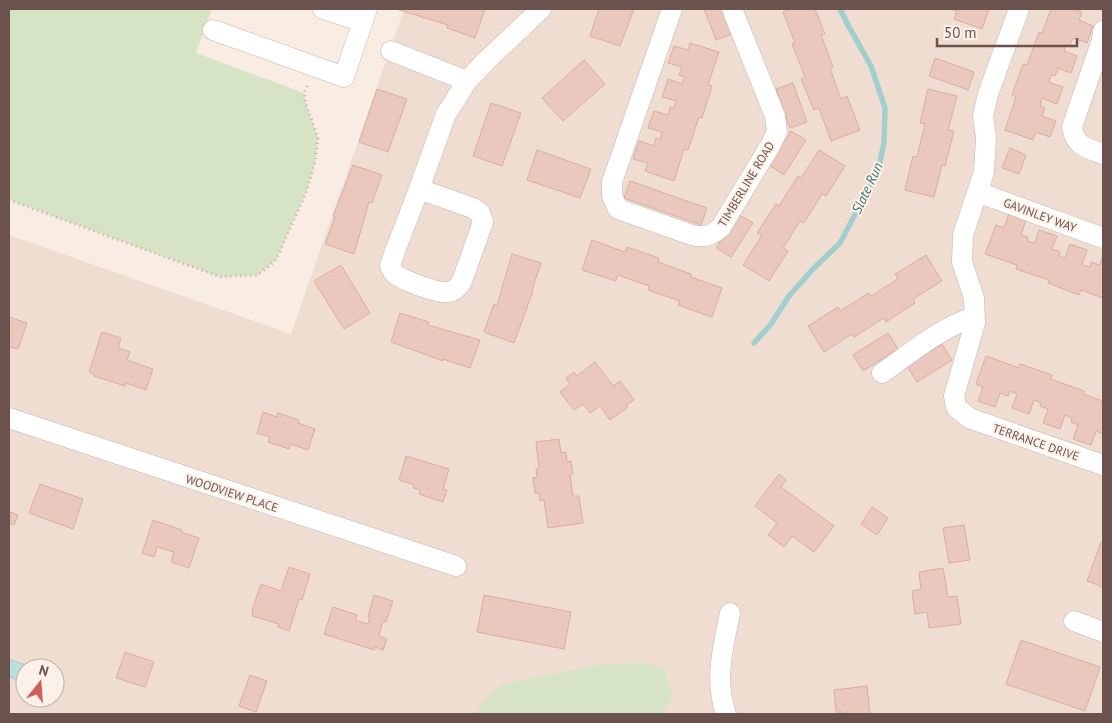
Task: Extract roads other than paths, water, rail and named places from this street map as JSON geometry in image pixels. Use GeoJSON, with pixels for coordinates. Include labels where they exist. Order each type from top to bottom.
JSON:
{"type":"FeatureCollection","features":[{"type":"Feature","properties":{"kind":"street"},"geometry":{"type":"LineString","coordinates":[[213,30],[344,77],[365,16],[323,9]]}},
{"type":"Feature","properties":{"kind":"street"},"geometry":{"type":"LineString","coordinates":[[419,189],[473,208],[480,214],[483,222],[462,281],[457,288],[450,292],[442,293],[394,274],[390,266],[395,250],[446,114],[467,82],[487,60],[541,9]]}},
{"type":"Feature","properties":{"kind":"street","name":"TIMBERLINE ROAD"},"geometry":{"type":"LineString","coordinates":[[672,9],[612,182],[612,196],[618,208],[702,238],[713,235],[721,228],[777,132],[775,116],[732,9]]}},
{"type":"Feature","properties":{"kind":"street"},"geometry":{"type":"LineString","coordinates":[[882,373],[935,337],[965,320],[975,317],[974,298],[962,262],[963,235],[984,172],[986,137],[983,116],[988,94],[1019,9]]}},
{"type":"Feature","properties":{"kind":"street"},"geometry":{"type":"LineString","coordinates":[[1103,31],[1102,40],[1072,127],[1074,136],[1080,144],[1103,154]]}},
{"type":"Feature","properties":{"kind":"street"},"geometry":{"type":"LineString","coordinates":[[391,51],[467,82]]}},
{"type":"Feature","properties":{"kind":"street","name":"GAVINLEY WAY"},"geometry":{"type":"LineString","coordinates":[[977,192],[1103,238]]}},
{"type":"Feature","properties":{"kind":"street","name":"TERRANCE DRIVE"},"geometry":{"type":"LineString","coordinates":[[975,317],[975,323],[954,396],[956,407],[969,418],[1103,465]]}},
{"type":"Feature","properties":{"kind":"street","name":"WOODVIEW PLACE"},"geometry":{"type":"LineString","coordinates":[[9,418],[456,566]]}},
{"type":"Feature","properties":{"kind":"street"},"geometry":{"type":"LineString","coordinates":[[726,714],[719,671],[730,613]]}},
{"type":"Feature","properties":{"kind":"street"},"geometry":{"type":"LineString","coordinates":[[1074,621],[1103,632]]}},
{"type":"Feature","properties":{"kind":"water"},"geometry":{"type":"Polygon","coordinates":[[[9,659],[15,661],[15,679],[9,677],[9,659]]]}},
{"type":"Feature","properties":{"kind":"waterway","name":"Slate Run"},"geometry":{"type":"LineString","coordinates":[[754,343],[771,324],[789,296],[840,243],[878,171],[884,143],[885,108],[871,66],[840,9]]}}]}
